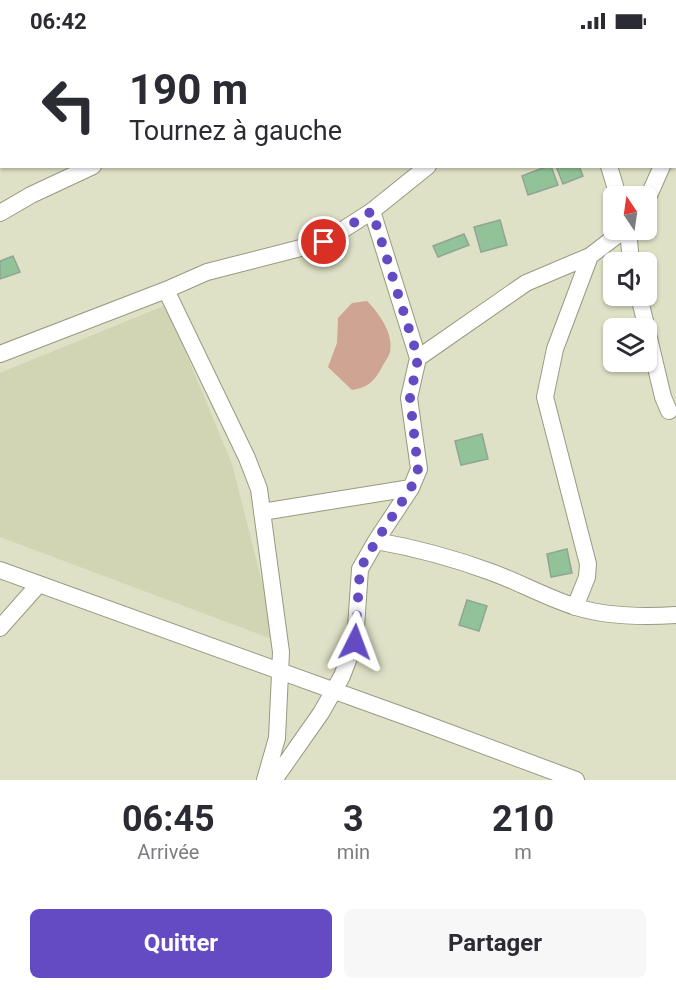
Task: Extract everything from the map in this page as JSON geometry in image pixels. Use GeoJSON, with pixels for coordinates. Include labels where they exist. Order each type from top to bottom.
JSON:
{"type":"FeatureCollection","features":[{"type":"Feature","properties":{"kind":"street"},"geometry":{"type":"LineString","coordinates":[[0,213],[30,195],[89,168]]}},
{"type":"Feature","properties":{"kind":"street"},"geometry":{"type":"LineString","coordinates":[[0,354],[207,272],[324,242],[372,211],[426,168]]}},
{"type":"Feature","properties":{"kind":"street"},"geometry":{"type":"LineString","coordinates":[[610,168],[615,186]]}},
{"type":"Feature","properties":{"kind":"street"},"geometry":{"type":"LineString","coordinates":[[653,186],[661,168]]}},
{"type":"Feature","properties":{"kind":"street"},"geometry":{"type":"LineString","coordinates":[[274,780],[321,713],[342,676],[355,642],[360,569],[411,488],[418,469],[410,398],[418,358],[372,211]]}},
{"type":"Feature","properties":{"kind":"street"},"geometry":{"type":"LineString","coordinates":[[418,358],[526,283],[590,256],[612,240]]}},
{"type":"Feature","properties":{"kind":"street"},"geometry":{"type":"LineString","coordinates":[[575,607],[587,578],[588,564],[544,397],[555,349],[590,256]]}},
{"type":"Feature","properties":{"kind":"street"},"geometry":{"type":"LineString","coordinates":[[166,290],[247,458],[259,489],[281,652],[277,738],[265,780]]}},
{"type":"Feature","properties":{"kind":"street"},"geometry":{"type":"LineString","coordinates":[[641,306],[663,397],[669,411]]}},
{"type":"Feature","properties":{"kind":"street"},"geometry":{"type":"LineString","coordinates":[[262,512],[411,488]]}},
{"type":"Feature","properties":{"kind":"street"},"geometry":{"type":"LineString","coordinates":[[376,541],[423,549],[492,572],[575,607],[606,613],[676,615]]}},
{"type":"Feature","properties":{"kind":"street"},"geometry":{"type":"LineString","coordinates":[[0,570],[576,780]]}},
{"type":"Feature","properties":{"kind":"street"},"geometry":{"type":"LineString","coordinates":[[0,628],[39,584]]}},
{"type":"Feature","properties":{"kind":"shaded area"},"geometry":{"type":"Polygon","coordinates":[[[367,301],[388,331],[390,352],[372,381],[361,388],[352,390],[328,367],[337,343],[338,318],[352,303],[367,301]]]}},
{"type":"Feature","properties":{"kind":"shaded area"},"geometry":{"type":"Polygon","coordinates":[[[166,305],[232,464],[277,641],[0,537],[0,373],[166,305]]]}},
{"type":"Feature","properties":{"kind":"building"},"geometry":{"type":"Polygon","coordinates":[[[543,168],[552,168],[558,185],[528,195],[522,176],[543,168]]]}},
{"type":"Feature","properties":{"kind":"building"},"geometry":{"type":"Polygon","coordinates":[[[557,168],[580,168],[583,176],[563,184],[557,168]]]}},
{"type":"Feature","properties":{"kind":"building"},"geometry":{"type":"Polygon","coordinates":[[[500,220],[507,245],[481,252],[474,227],[500,220]]]}},
{"type":"Feature","properties":{"kind":"building"},"geometry":{"type":"Polygon","coordinates":[[[464,234],[469,245],[438,257],[433,246],[464,234]]]}},
{"type":"Feature","properties":{"kind":"building"},"geometry":{"type":"Polygon","coordinates":[[[13,256],[20,272],[0,279],[0,261],[13,256]]]}},
{"type":"Feature","properties":{"kind":"building"},"geometry":{"type":"Polygon","coordinates":[[[482,434],[488,459],[461,465],[455,441],[482,434]]]}},
{"type":"Feature","properties":{"kind":"building"},"geometry":{"type":"Polygon","coordinates":[[[567,549],[572,573],[551,577],[547,554],[567,549]]]}},
{"type":"Feature","properties":{"kind":"building"},"geometry":{"type":"Polygon","coordinates":[[[467,600],[487,606],[479,631],[459,625],[467,600]]]}},
{"type":"Feature","properties":{"kind":"route"},"geometry":{"type":"LineString","coordinates":[[324,242],[372,211],[418,358],[410,398],[418,469],[411,488],[360,569],[355,642]]}}]}
